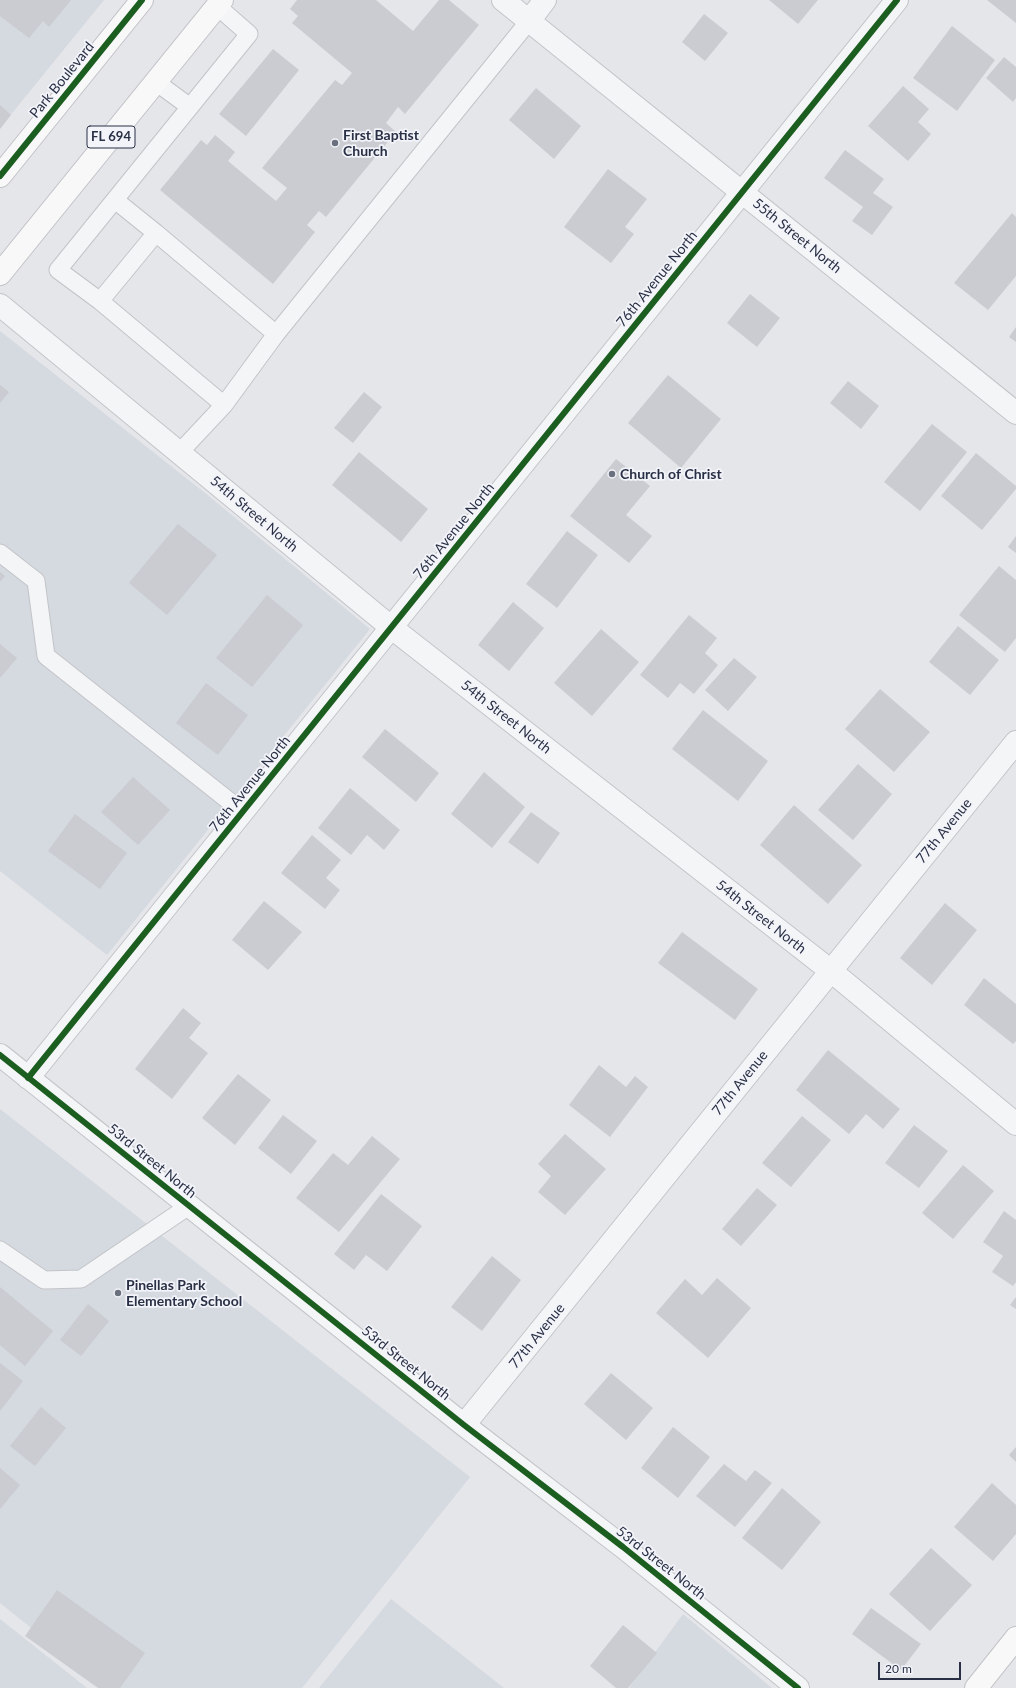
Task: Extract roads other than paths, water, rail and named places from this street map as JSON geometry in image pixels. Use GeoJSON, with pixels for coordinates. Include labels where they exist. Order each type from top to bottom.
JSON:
{"type":"FeatureCollection","features":[{"type":"Feature","properties":{"kind":"main road","name":"Park Boulevard"},"geometry":{"type":"LineString","coordinates":[[0,176],[142,0]]}},
{"type":"Feature","properties":{"kind":"main road","name":"FL 694"},"geometry":{"type":"LineString","coordinates":[[0,274],[219,3]]}},
{"type":"Feature","properties":{"kind":"main road"},"geometry":{"type":"LineString","coordinates":[[976,1688],[1016,1638]]}},
{"type":"Feature","properties":{"kind":"street","name":"55th Street North"},"geometry":{"type":"LineString","coordinates":[[503,0],[1016,413]]}},
{"type":"Feature","properties":{"kind":"street"},"geometry":{"type":"LineString","coordinates":[[529,20],[546,0]]}},
{"type":"Feature","properties":{"kind":"street","name":"76th Avenue North"},"geometry":{"type":"LineString","coordinates":[[28,1078],[897,0]]}},
{"type":"Feature","properties":{"kind":"street","name":"54th Street North"},"geometry":{"type":"LineString","coordinates":[[0,305],[392,628],[831,971],[1016,1124]]}},
{"type":"Feature","properties":{"kind":"street","name":"77th Avenue"},"geometry":{"type":"LineString","coordinates":[[464,1425],[1016,742]]}},
{"type":"Feature","properties":{"kind":"street","name":"53rd Street North"},"geometry":{"type":"LineString","coordinates":[[0,1055],[464,1425],[623,1547],[798,1688]]}},
{"type":"Feature","properties":{"kind":"lane"},"geometry":{"type":"LineString","coordinates":[[219,3],[249,34],[58,270],[100,301],[224,405]]}},
{"type":"Feature","properties":{"kind":"lane"},"geometry":{"type":"LineString","coordinates":[[179,453],[224,405],[276,334],[529,20]]}},
{"type":"Feature","properties":{"kind":"lane"},"geometry":{"type":"LineString","coordinates":[[156,82],[190,107]]}},
{"type":"Feature","properties":{"kind":"lane"},"geometry":{"type":"LineString","coordinates":[[114,200],[156,233],[276,334]]}},
{"type":"Feature","properties":{"kind":"lane"},"geometry":{"type":"LineString","coordinates":[[100,301],[156,233]]}},
{"type":"Feature","properties":{"kind":"lane"},"geometry":{"type":"LineString","coordinates":[[0,553],[36,581],[46,656],[243,812]]}},
{"type":"Feature","properties":{"kind":"lane"},"geometry":{"type":"LineString","coordinates":[[0,1250],[44,1280],[81,1279],[188,1206]]}},
{"type":"Feature","properties":{"kind":"place","name":"First Baptist Church"},"geometry":{"type":"Point","coordinates":[335,143]}},
{"type":"Feature","properties":{"kind":"place","name":"Church of Christ"},"geometry":{"type":"Point","coordinates":[612,474]}},
{"type":"Feature","properties":{"kind":"place","name":"Pinellas Park Elementary School"},"geometry":{"type":"Point","coordinates":[118,1293]}}]}
